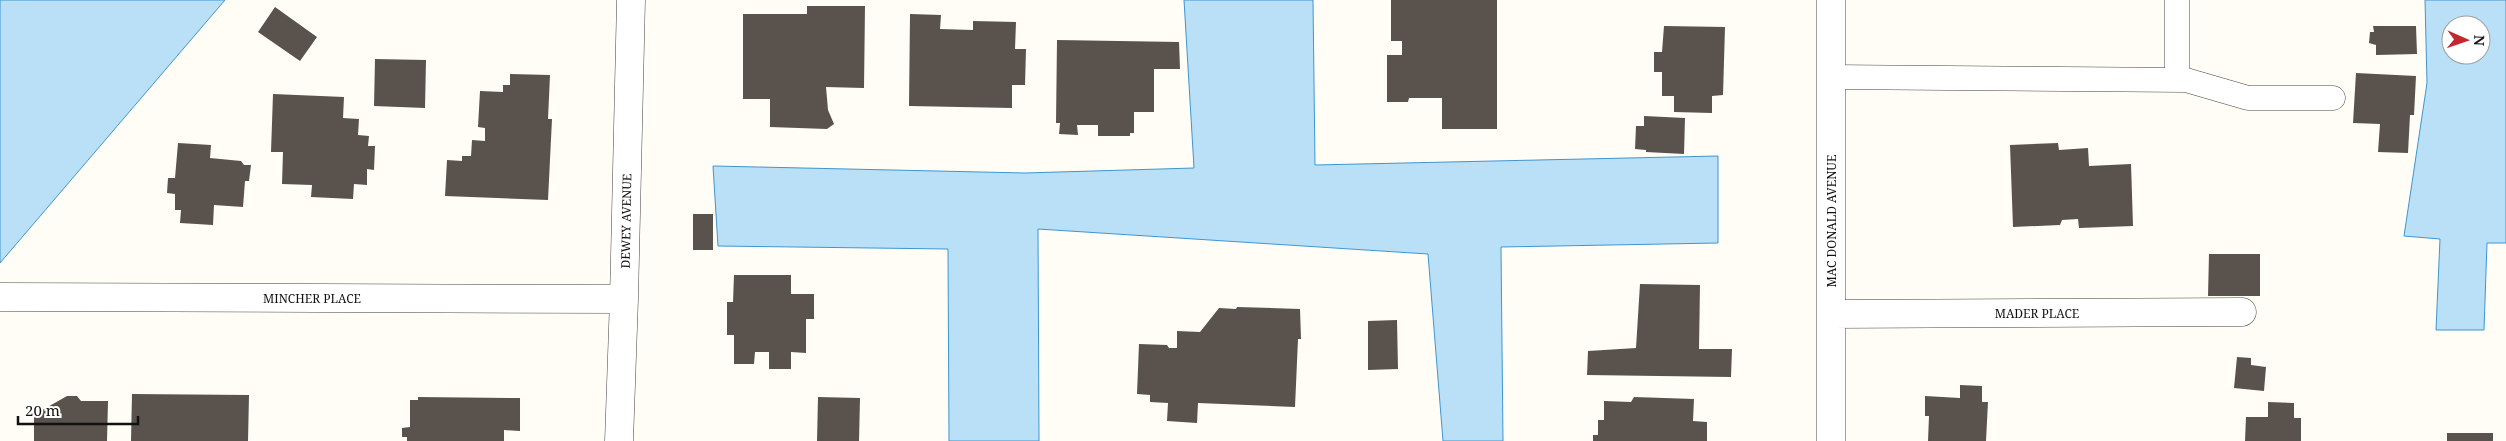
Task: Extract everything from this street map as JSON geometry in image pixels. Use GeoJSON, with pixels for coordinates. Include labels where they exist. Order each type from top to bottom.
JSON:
{"type":"FeatureCollection","features":[{"type":"Feature","properties":{"kind":"street","name":"DEWEY AVENUE"},"geometry":{"type":"LineString","coordinates":[[619,441],[631,0]]}},
{"type":"Feature","properties":{"kind":"street","name":"MAC DONALD AVENUE"},"geometry":{"type":"LineString","coordinates":[[1831,0],[1831,441]]}},
{"type":"Feature","properties":{"kind":"street","name":"MINCHER PLACE"},"geometry":{"type":"LineString","coordinates":[[0,297],[624,299]]}},
{"type":"Feature","properties":{"kind":"street","name":"MADER PLACE"},"geometry":{"type":"LineString","coordinates":[[1831,314],[2242,312]]}},
{"type":"Feature","properties":{"kind":"lane"},"geometry":{"type":"LineString","coordinates":[[2176,0],[2177,80]]}},
{"type":"Feature","properties":{"kind":"lane"},"geometry":{"type":"LineString","coordinates":[[1831,78],[2186,80],[2248,98],[2333,98]]}},
{"type":"Feature","properties":{"kind":"water"},"geometry":{"type":"Polygon","coordinates":[[[0,0],[225,0],[0,263],[0,0]]]}},
{"type":"Feature","properties":{"kind":"water"},"geometry":{"type":"Polygon","coordinates":[[[1184,0],[1313,0],[1315,165],[1718,156],[1718,243],[1501,247],[1503,441],[1443,441],[1428,254],[1038,229],[1039,441],[949,441],[948,249],[718,246],[713,166],[1025,173],[1194,168],[1184,0]]]}},
{"type":"Feature","properties":{"kind":"water"},"geometry":{"type":"Polygon","coordinates":[[[2425,0],[2506,0],[2506,243],[2487,243],[2484,330],[2436,330],[2440,239],[2404,236],[2427,83],[2425,0]]]}},
{"type":"Feature","properties":{"kind":"building"},"geometry":{"type":"Polygon","coordinates":[[[1391,0],[1497,0],[1497,129],[1442,129],[1442,98],[1409,98],[1408,102],[1387,102],[1387,55],[1402,55],[1402,41],[1391,41],[1391,0]]]}},
{"type":"Feature","properties":{"kind":"building"},"geometry":{"type":"Polygon","coordinates":[[[807,6],[865,6],[864,88],[826,87],[828,110],[834,124],[827,129],[770,127],[770,99],[743,99],[743,14],[807,14],[807,6]]]}},
{"type":"Feature","properties":{"kind":"building"},"geometry":{"type":"Polygon","coordinates":[[[275,7],[317,37],[300,61],[258,32],[275,7]]]}},
{"type":"Feature","properties":{"kind":"building"},"geometry":{"type":"Polygon","coordinates":[[[910,14],[941,15],[940,29],[973,30],[973,21],[1016,22],[1015,49],[1026,49],[1025,85],[1012,85],[1012,108],[909,106],[910,14]]]}},
{"type":"Feature","properties":{"kind":"building"},"geometry":{"type":"Polygon","coordinates":[[[1664,26],[1725,27],[1723,95],[1712,96],[1712,113],[1674,112],[1674,96],[1662,96],[1662,72],[1654,72],[1654,52],[1662,52],[1664,26]]]}},
{"type":"Feature","properties":{"kind":"building"},"geometry":{"type":"Polygon","coordinates":[[[2373,26],[2416,26],[2417,54],[2376,55],[2376,45],[2369,43],[2370,32],[2374,32],[2373,26]]]}},
{"type":"Feature","properties":{"kind":"building"},"geometry":{"type":"Polygon","coordinates":[[[1057,40],[1179,42],[1180,69],[1154,69],[1154,112],[1134,112],[1134,133],[1130,133],[1130,136],[1098,136],[1098,125],[1077,125],[1078,135],[1059,134],[1060,123],[1056,123],[1057,40]]]}},
{"type":"Feature","properties":{"kind":"building"},"geometry":{"type":"Polygon","coordinates":[[[375,59],[426,60],[425,108],[374,106],[375,59]]]}},
{"type":"Feature","properties":{"kind":"building"},"geometry":{"type":"Polygon","coordinates":[[[2356,73],[2416,76],[2414,115],[2410,115],[2408,153],[2378,152],[2380,124],[2353,123],[2356,73]]]}},
{"type":"Feature","properties":{"kind":"building"},"geometry":{"type":"Polygon","coordinates":[[[510,74],[550,75],[548,119],[552,119],[548,200],[445,196],[447,160],[462,161],[462,156],[471,156],[472,140],[485,141],[485,128],[478,127],[480,91],[503,92],[503,85],[510,85],[510,74]]]}},
{"type":"Feature","properties":{"kind":"building"},"geometry":{"type":"Polygon","coordinates":[[[273,94],[344,97],[343,118],[359,119],[358,135],[369,136],[368,146],[375,146],[374,170],[367,169],[367,185],[354,184],[353,199],[311,197],[312,185],[282,184],[283,152],[271,152],[273,94]]]}},
{"type":"Feature","properties":{"kind":"building"},"geometry":{"type":"Polygon","coordinates":[[[1644,116],[1685,118],[1684,154],[1646,152],[1646,150],[1635,149],[1636,126],[1644,126],[1644,116]]]}},
{"type":"Feature","properties":{"kind":"building"},"geometry":{"type":"Polygon","coordinates":[[[178,143],[211,145],[210,158],[241,161],[244,165],[251,165],[249,181],[245,181],[243,207],[214,205],[213,225],[180,223],[181,210],[175,210],[175,194],[167,193],[168,178],[175,178],[178,143]]]}},
{"type":"Feature","properties":{"kind":"building"},"geometry":{"type":"Polygon","coordinates":[[[2058,143],[2059,150],[2088,148],[2089,166],[2131,164],[2133,226],[2079,228],[2078,219],[2062,220],[2060,225],[2013,227],[2010,145],[2058,143]]]}},
{"type":"Feature","properties":{"kind":"building"},"geometry":{"type":"Polygon","coordinates":[[[693,214],[713,214],[713,250],[693,250],[693,214]]]}},
{"type":"Feature","properties":{"kind":"building"},"geometry":{"type":"Polygon","coordinates":[[[2209,254],[2260,254],[2260,296],[2208,296],[2209,254]]]}},
{"type":"Feature","properties":{"kind":"building"},"geometry":{"type":"Polygon","coordinates":[[[734,275],[791,275],[791,294],[814,294],[814,319],[806,319],[806,353],[791,352],[791,369],[769,369],[769,352],[755,352],[754,364],[734,364],[734,335],[727,335],[727,302],[733,302],[734,275]]]}},
{"type":"Feature","properties":{"kind":"building"},"geometry":{"type":"Polygon","coordinates":[[[1640,284],[1700,285],[1699,349],[1732,349],[1731,377],[1587,375],[1588,351],[1636,348],[1640,284]]]}},
{"type":"Feature","properties":{"kind":"building"},"geometry":{"type":"Polygon","coordinates":[[[1237,307],[1300,309],[1301,339],[1298,339],[1295,407],[1198,403],[1197,423],[1167,421],[1168,403],[1150,402],[1150,395],[1137,394],[1139,344],[1167,345],[1169,348],[1177,348],[1177,331],[1200,332],[1219,308],[1236,309],[1237,307]]]}},
{"type":"Feature","properties":{"kind":"building"},"geometry":{"type":"Polygon","coordinates":[[[1397,320],[1398,369],[1368,370],[1368,321],[1397,320]]]}},
{"type":"Feature","properties":{"kind":"building"},"geometry":{"type":"Polygon","coordinates":[[[2237,357],[2251,358],[2251,365],[2266,367],[2264,391],[2234,388],[2237,357]]]}},
{"type":"Feature","properties":{"kind":"building"},"geometry":{"type":"Polygon","coordinates":[[[1960,385],[1982,386],[1982,402],[1988,402],[1986,441],[1928,441],[1929,416],[1925,416],[1925,396],[1960,398],[1960,385]]]}},
{"type":"Feature","properties":{"kind":"building"},"geometry":{"type":"Polygon","coordinates":[[[132,394],[249,395],[248,441],[131,441],[132,394]]]}},
{"type":"Feature","properties":{"kind":"building"},"geometry":{"type":"Polygon","coordinates":[[[67,396],[77,396],[81,401],[108,401],[107,441],[34,441],[34,416],[37,416],[37,413],[67,396]]]}},
{"type":"Feature","properties":{"kind":"building"},"geometry":{"type":"Polygon","coordinates":[[[418,397],[520,398],[520,431],[504,430],[504,441],[407,441],[407,437],[402,437],[402,428],[410,427],[410,400],[418,400],[418,397]]]}},
{"type":"Feature","properties":{"kind":"building"},"geometry":{"type":"Polygon","coordinates":[[[818,397],[860,398],[859,441],[817,441],[818,397]]]}},
{"type":"Feature","properties":{"kind":"building"},"geometry":{"type":"Polygon","coordinates":[[[1634,397],[1694,399],[1693,421],[1707,422],[1707,441],[1593,441],[1593,435],[1598,435],[1598,420],[1604,420],[1604,401],[1631,402],[1634,397]]]}},
{"type":"Feature","properties":{"kind":"building"},"geometry":{"type":"Polygon","coordinates":[[[2268,402],[2294,403],[2294,418],[2301,418],[2301,441],[2245,441],[2246,417],[2268,417],[2268,402]]]}},
{"type":"Feature","properties":{"kind":"building"},"geometry":{"type":"Polygon","coordinates":[[[2447,433],[2493,433],[2493,441],[2447,441],[2447,433]]]}}]}
